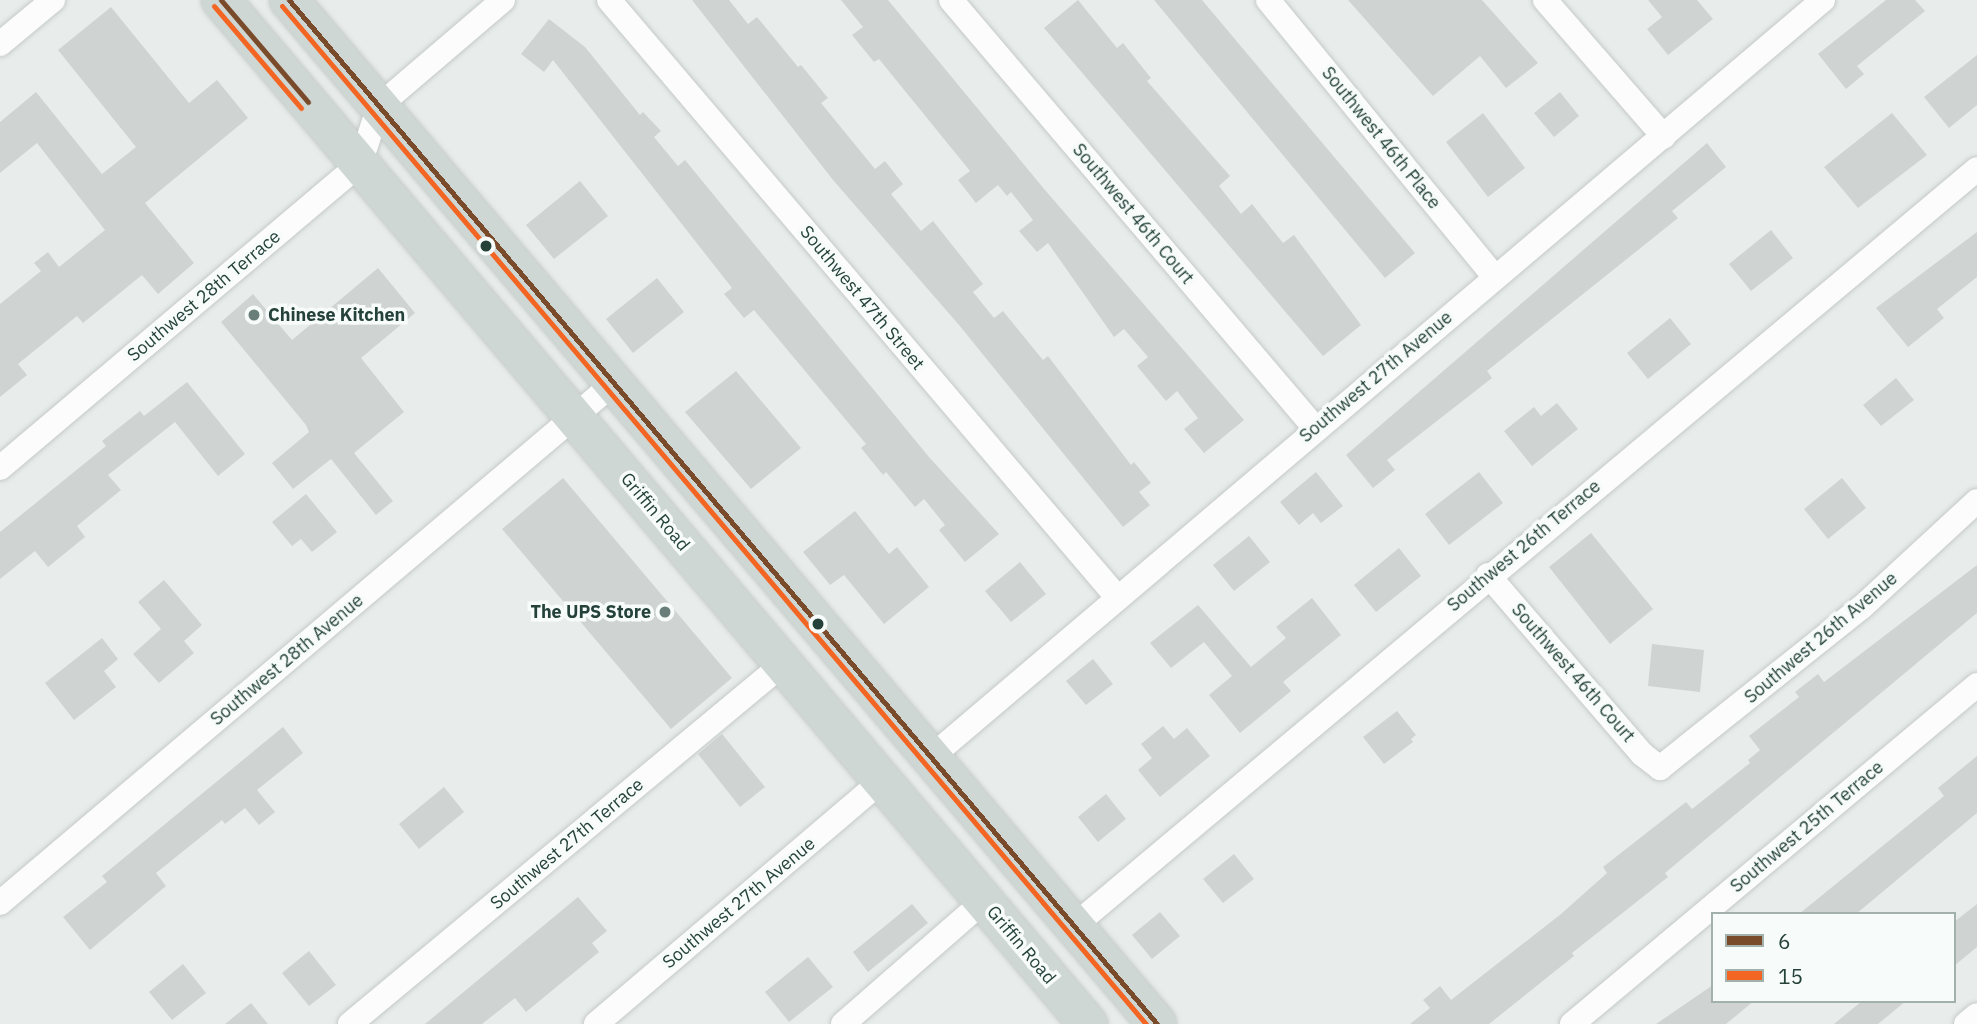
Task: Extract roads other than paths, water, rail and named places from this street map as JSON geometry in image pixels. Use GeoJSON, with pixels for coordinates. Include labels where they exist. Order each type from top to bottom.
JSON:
{"type":"FeatureCollection","features":[{"type":"Feature","properties":{"kind":"main road","name":"Griffin Road"},"geometry":{"type":"LineString","coordinates":[[221,0],[1088,1024]]}},
{"type":"Feature","properties":{"kind":"main road"},"geometry":{"type":"LineString","coordinates":[[289,0],[1157,1024]]}},
{"type":"Feature","properties":{"kind":"main road"},"geometry":{"type":"LineString","coordinates":[[831,721],[931,757]]}},
{"type":"Feature","properties":{"kind":"main road"},"geometry":{"type":"LineString","coordinates":[[882,781],[982,817]]}},
{"type":"Feature","properties":{"kind":"street"},"geometry":{"type":"LineString","coordinates":[[0,44],[53,0]]}},
{"type":"Feature","properties":{"kind":"street"},"geometry":{"type":"LineString","coordinates":[[360,164],[379,106],[503,0]]}},
{"type":"Feature","properties":{"kind":"street","name":"Southwest 47th Street"},"geometry":{"type":"LineString","coordinates":[[609,0],[1116,596]]}},
{"type":"Feature","properties":{"kind":"street","name":"Southwest 46th Court"},"geometry":{"type":"LineString","coordinates":[[951,0],[1315,428]]}},
{"type":"Feature","properties":{"kind":"street","name":"Southwest 46th Place"},"geometry":{"type":"LineString","coordinates":[[1268,0],[1495,277]]}},
{"type":"Feature","properties":{"kind":"street"},"geometry":{"type":"LineString","coordinates":[[1545,0],[1664,137]]}},
{"type":"Feature","properties":{"kind":"street","name":"Southwest 27th Avenue"},"geometry":{"type":"LineString","coordinates":[[931,757],[1116,596],[1664,137],[1823,0]]}},
{"type":"Feature","properties":{"kind":"street","name":"Southwest 28th Terrace"},"geometry":{"type":"LineString","coordinates":[[0,468],[360,164]]}},
{"type":"Feature","properties":{"kind":"street","name":"Southwest 26th Terrace"},"geometry":{"type":"LineString","coordinates":[[1074,926],[1488,575],[1977,169]]}},
{"type":"Feature","properties":{"kind":"street","name":"Southwest 28th Avenue"},"geometry":{"type":"LineString","coordinates":[[0,903],[614,383]]}},
{"type":"Feature","properties":{"kind":"street","name":"Southwest 26th Avenue"},"geometry":{"type":"LineString","coordinates":[[1660,768],[1862,607],[1977,501]]}},
{"type":"Feature","properties":{"kind":"street","name":"Southwest 46th Court"},"geometry":{"type":"LineString","coordinates":[[1488,575],[1642,754],[1660,768]]}},
{"type":"Feature","properties":{"kind":"street","name":"Southwest 27th Terrace"},"geometry":{"type":"LineString","coordinates":[[350,1024],[783,664]]}},
{"type":"Feature","properties":{"kind":"street","name":"Southwest 25th Terrace"},"geometry":{"type":"LineString","coordinates":[[1572,1024],[1977,685]]}},
{"type":"Feature","properties":{"kind":"street","name":"Southwest 27th Avenue"},"geometry":{"type":"LineString","coordinates":[[596,1024],[882,781]]}},
{"type":"Feature","properties":{"kind":"street"},"geometry":{"type":"LineString","coordinates":[[843,1024],[984,901]]}},
{"type":"Feature","properties":{"kind":"street"},"geometry":{"type":"LineString","coordinates":[[1966,1024],[1977,1015]]}},
{"type":"Feature","properties":{"kind":"place","name":"Chinese Kitchen"},"geometry":{"type":"Point","coordinates":[254,315]}},
{"type":"Feature","properties":{"kind":"place","name":"The UPS Store"},"geometry":{"type":"Point","coordinates":[665,612]}}]}
